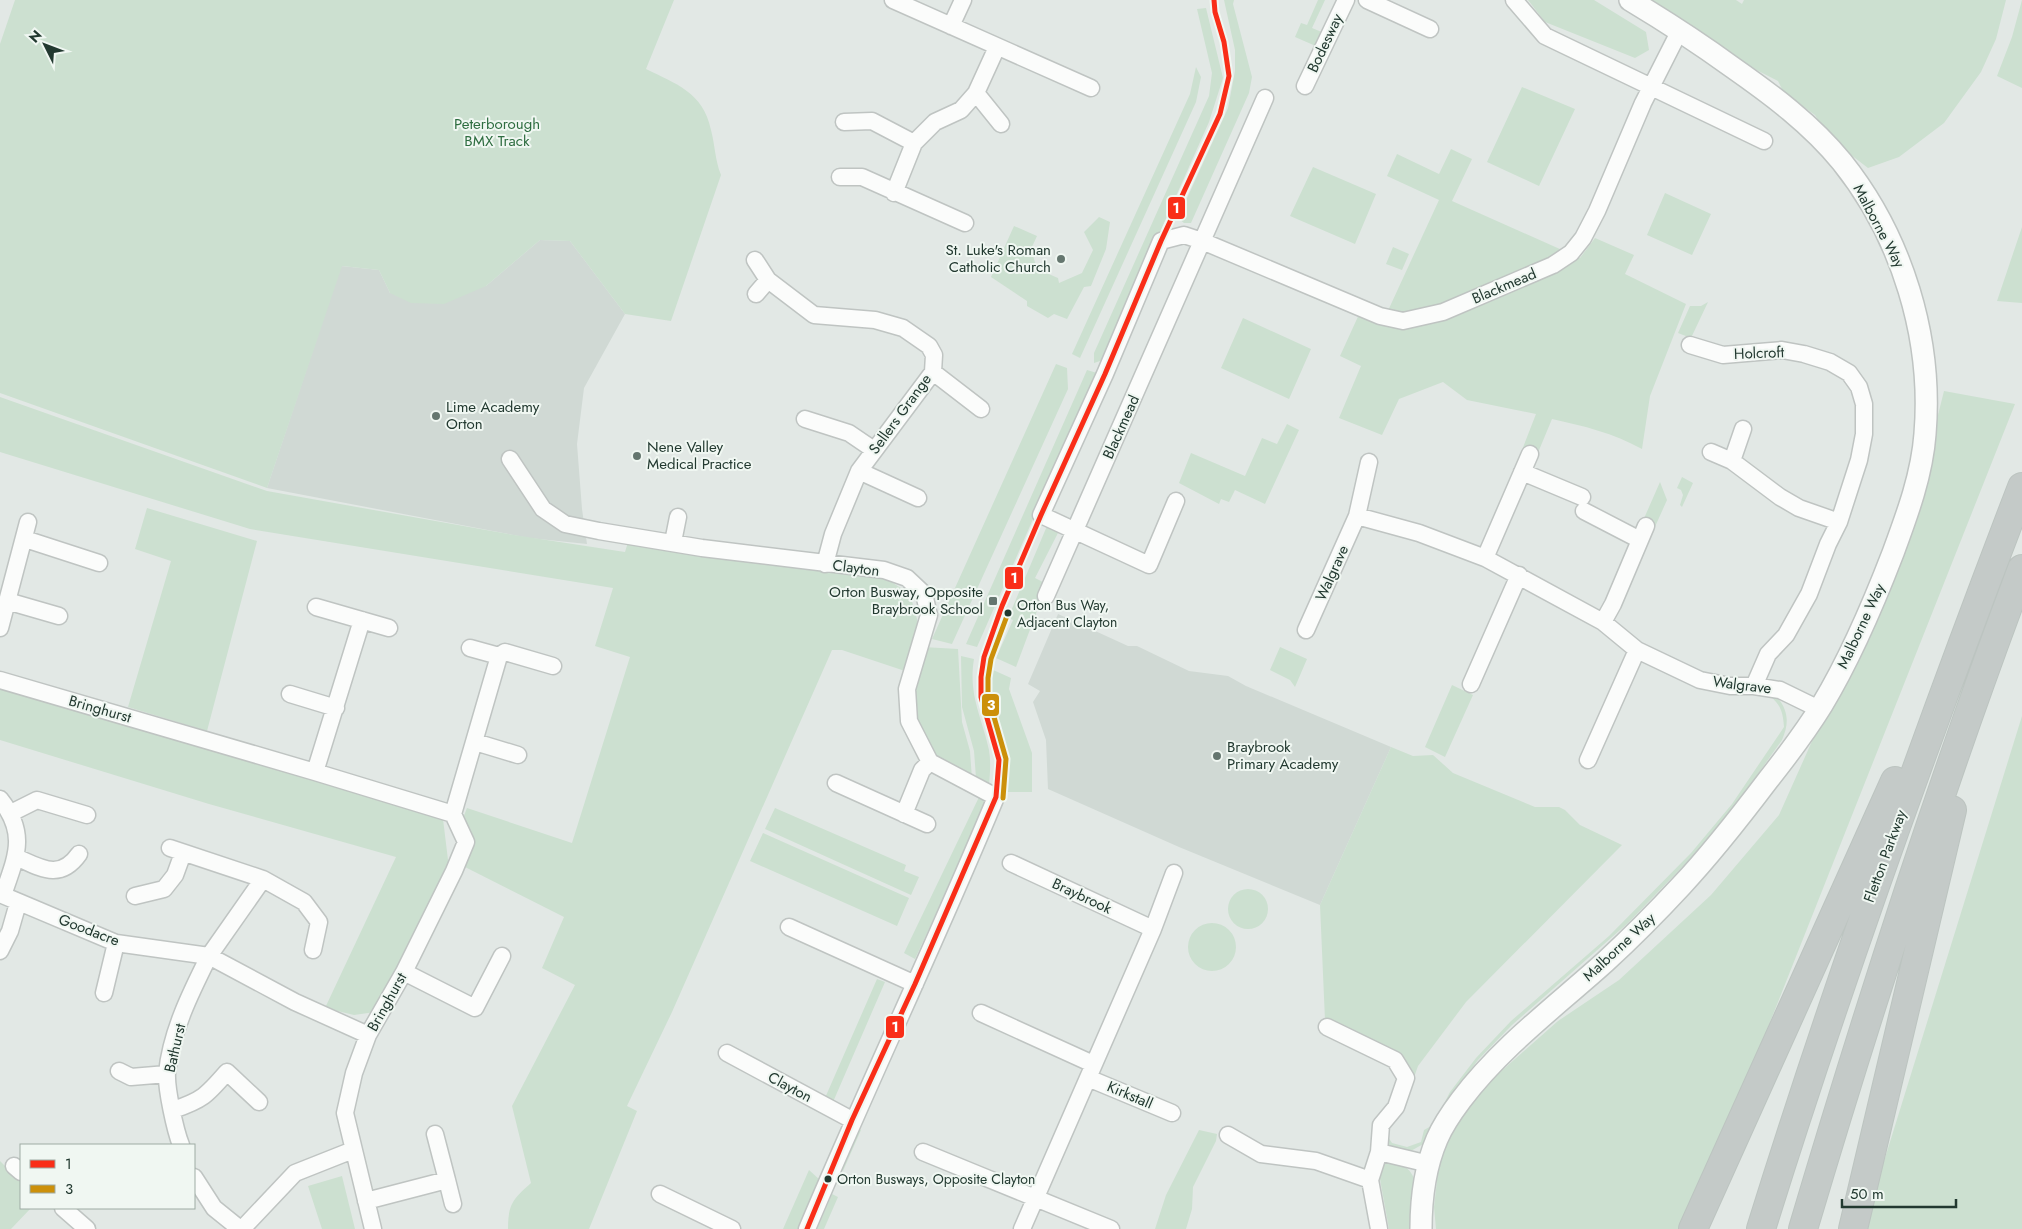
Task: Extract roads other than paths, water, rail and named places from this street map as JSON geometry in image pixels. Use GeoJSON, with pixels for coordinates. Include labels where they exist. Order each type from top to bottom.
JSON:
{"type":"FeatureCollection","features":[{"type":"Feature","properties":{"kind":"highway","name":"Fletton Parkway"},"geometry":{"type":"LineString","coordinates":[[1761,1229],[1808,1078],[1878,874],[2022,487]]}},
{"type":"Feature","properties":{"kind":"highway"},"geometry":{"type":"LineString","coordinates":[[1693,1229],[1995,557]]}},
{"type":"Feature","properties":{"kind":"highway"},"geometry":{"type":"LineString","coordinates":[[1803,1229],[1845,1085],[1912,876],[1985,667],[2022,569]]}},
{"type":"Feature","properties":{"kind":"highway"},"geometry":{"type":"LineString","coordinates":[[1853,1229],[1985,667]]}},
{"type":"Feature","properties":{"kind":"street"},"geometry":{"type":"LineString","coordinates":[[893,0],[1091,88]]}},
{"type":"Feature","properties":{"kind":"street"},"geometry":{"type":"LineString","coordinates":[[951,26],[962,0]]}},
{"type":"Feature","properties":{"kind":"street","name":"Bodesway"},"geometry":{"type":"LineString","coordinates":[[1305,86],[1346,0]]}},
{"type":"Feature","properties":{"kind":"street"},"geometry":{"type":"LineString","coordinates":[[1367,0],[1430,29]]}},
{"type":"Feature","properties":{"kind":"street"},"geometry":{"type":"LineString","coordinates":[[1514,0],[1545,36],[1764,141]]}},
{"type":"Feature","properties":{"kind":"street","name":"Malborne Way"},"geometry":{"type":"LineString","coordinates":[[1421,1229],[1423,1191],[1437,1138],[1452,1113],[1472,1086],[1530,1026],[1604,963],[1680,887],[1713,851],[1748,807],[1820,709],[1841,671],[1875,600],[1915,489],[1925,435],[1925,371],[1916,315],[1906,277],[1870,203],[1842,162],[1805,122],[1760,87],[1680,30],[1630,0]]}},
{"type":"Feature","properties":{"kind":"street","name":"Blackmead"},"geometry":{"type":"LineString","coordinates":[[1176,501],[1148,565],[1042,515],[1105,374],[1161,241],[1184,235],[1202,241],[1380,316],[1404,321],[1443,312],[1553,265],[1571,252],[1583,238],[1597,212],[1651,86],[1680,30]]}},
{"type":"Feature","properties":{"kind":"street"},"geometry":{"type":"LineString","coordinates":[[894,193],[914,143],[935,122],[961,110],[976,93],[997,47]]}},
{"type":"Feature","properties":{"kind":"street"},"geometry":{"type":"LineString","coordinates":[[976,93],[1001,124]]}},
{"type":"Feature","properties":{"kind":"street","name":"Blackmead"},"geometry":{"type":"LineString","coordinates":[[1046,596],[1265,98]]}},
{"type":"Feature","properties":{"kind":"street"},"geometry":{"type":"LineString","coordinates":[[844,122],[872,121],[914,143]]}},
{"type":"Feature","properties":{"kind":"street"},"geometry":{"type":"LineString","coordinates":[[840,176],[862,177],[894,193],[965,223]]}},
{"type":"Feature","properties":{"kind":"street","name":"Sellers Grange"},"geometry":{"type":"LineString","coordinates":[[755,260],[768,280],[814,315],[876,320],[903,328],[929,346],[934,355],[932,372],[859,471],[833,534],[825,564]]}},
{"type":"Feature","properties":{"kind":"street"},"geometry":{"type":"LineString","coordinates":[[756,294],[768,280]]}},
{"type":"Feature","properties":{"kind":"street","name":"Holcroft"},"geometry":{"type":"LineString","coordinates":[[1690,346],[1723,355],[1782,350],[1830,362],[1849,373],[1859,387],[1864,404],[1864,434],[1859,460],[1839,522],[1808,594],[1786,635],[1768,654],[1754,686]]}},
{"type":"Feature","properties":{"kind":"street"},"geometry":{"type":"LineString","coordinates":[[932,372],[981,409]]}},
{"type":"Feature","properties":{"kind":"street"},"geometry":{"type":"LineString","coordinates":[[805,419],[849,433],[874,450]]}},
{"type":"Feature","properties":{"kind":"street"},"geometry":{"type":"LineString","coordinates":[[1732,461],[1742,429]]}},
{"type":"Feature","properties":{"kind":"street"},"geometry":{"type":"LineString","coordinates":[[1711,452],[1732,461],[1780,497],[1799,508],[1839,522]]}},
{"type":"Feature","properties":{"kind":"street"},"geometry":{"type":"LineString","coordinates":[[1485,558],[1530,454]]}},
{"type":"Feature","properties":{"kind":"street","name":"Clayton"},"geometry":{"type":"LineString","coordinates":[[510,459],[543,509],[564,524],[599,532],[702,548],[884,570],[908,578],[924,594],[929,615],[908,689],[909,721],[930,762]]}},
{"type":"Feature","properties":{"kind":"street","name":"Walgrave"},"geometry":{"type":"LineString","coordinates":[[1306,630],[1357,516],[1369,462]]}},
{"type":"Feature","properties":{"kind":"street"},"geometry":{"type":"LineString","coordinates":[[859,471],[918,498]]}},
{"type":"Feature","properties":{"kind":"street"},"geometry":{"type":"LineString","coordinates":[[1522,472],[1643,533],[1614,604],[1603,622]]}},
{"type":"Feature","properties":{"kind":"street","name":"Walgrave"},"geometry":{"type":"LineString","coordinates":[[1357,516],[1419,533],[1485,558],[1603,622],[1637,650],[1700,680],[1730,686],[1754,686],[1780,690],[1820,709]]}},
{"type":"Feature","properties":{"kind":"street"},"geometry":{"type":"LineString","coordinates":[[673,542],[678,517]]}},
{"type":"Feature","properties":{"kind":"street"},"geometry":{"type":"LineString","coordinates":[[0,628],[28,522]]}},
{"type":"Feature","properties":{"kind":"street"},"geometry":{"type":"LineString","coordinates":[[25,538],[99,563]]}},
{"type":"Feature","properties":{"kind":"street"},"geometry":{"type":"LineString","coordinates":[[1471,684],[1519,576]]}},
{"type":"Feature","properties":{"kind":"street"},"geometry":{"type":"LineString","coordinates":[[7,601],[59,616]]}},
{"type":"Feature","properties":{"kind":"street"},"geometry":{"type":"LineString","coordinates":[[316,607],[388,628]]}},
{"type":"Feature","properties":{"kind":"street"},"geometry":{"type":"LineString","coordinates":[[315,772],[362,620]]}},
{"type":"Feature","properties":{"kind":"street"},"geometry":{"type":"LineString","coordinates":[[470,648],[498,656]]}},
{"type":"Feature","properties":{"kind":"street"},"geometry":{"type":"LineString","coordinates":[[1588,760],[1637,650]]}},
{"type":"Feature","properties":{"kind":"street"},"geometry":{"type":"LineString","coordinates":[[454,814],[498,656],[505,652],[554,666]]}},
{"type":"Feature","properties":{"kind":"street","name":"Bringhurst"},"geometry":{"type":"LineString","coordinates":[[0,680],[454,814],[466,842],[454,871],[404,972],[368,1035],[354,1073],[345,1113],[373,1229]]}},
{"type":"Feature","properties":{"kind":"street"},"geometry":{"type":"LineString","coordinates":[[290,694],[336,708]]}},
{"type":"Feature","properties":{"kind":"street"},"geometry":{"type":"LineString","coordinates":[[475,742],[518,755]]}},
{"type":"Feature","properties":{"kind":"street"},"geometry":{"type":"LineString","coordinates":[[807,1229],[852,1120],[915,984],[996,797],[930,762],[922,770],[904,814]]}},
{"type":"Feature","properties":{"kind":"street"},"geometry":{"type":"LineString","coordinates":[[836,783],[927,824]]}},
{"type":"Feature","properties":{"kind":"street","name":"Goodacre"},"geometry":{"type":"LineString","coordinates":[[0,799],[11,813],[17,831],[16,858],[2,895],[116,943],[209,956],[295,1002],[368,1035]]}},
{"type":"Feature","properties":{"kind":"street"},"geometry":{"type":"LineString","coordinates":[[11,813],[37,800],[87,815]]}},
{"type":"Feature","properties":{"kind":"street"},"geometry":{"type":"LineString","coordinates":[[135,896],[164,888],[175,875],[177,850],[263,879],[304,902],[319,922],[313,950]]}},
{"type":"Feature","properties":{"kind":"street"},"geometry":{"type":"LineString","coordinates":[[16,858],[49,871],[61,870],[72,864],[79,854]]}},
{"type":"Feature","properties":{"kind":"street","name":"Braybrook"},"geometry":{"type":"LineString","coordinates":[[1011,863],[1153,929]]}},
{"type":"Feature","properties":{"kind":"street"},"geometry":{"type":"LineString","coordinates":[[1022,1229],[1153,929],[1174,873]]}},
{"type":"Feature","properties":{"kind":"street"},"geometry":{"type":"LineString","coordinates":[[209,956],[263,879]]}},
{"type":"Feature","properties":{"kind":"street"},"geometry":{"type":"LineString","coordinates":[[0,951],[10,931],[18,903]]}},
{"type":"Feature","properties":{"kind":"street"},"geometry":{"type":"LineString","coordinates":[[789,927],[915,984]]}},
{"type":"Feature","properties":{"kind":"street"},"geometry":{"type":"LineString","coordinates":[[104,993],[116,943]]}},
{"type":"Feature","properties":{"kind":"street","name":"Bathurst"},"geometry":{"type":"LineString","coordinates":[[180,1144],[172,1110],[167,1074],[174,1040],[191,992],[209,956]]}},
{"type":"Feature","properties":{"kind":"street"},"geometry":{"type":"LineString","coordinates":[[404,972],[472,1014],[502,956]]}},
{"type":"Feature","properties":{"kind":"street"},"geometry":{"type":"LineString","coordinates":[[981,1013],[1090,1071]]}},
{"type":"Feature","properties":{"kind":"street"},"geometry":{"type":"LineString","coordinates":[[1327,1027],[1395,1060],[1406,1078],[1396,1107],[1381,1125],[1379,1152],[1370,1180],[1379,1229]]}},
{"type":"Feature","properties":{"kind":"street","name":"Clayton"},"geometry":{"type":"LineString","coordinates":[[727,1054],[852,1120]]}},
{"type":"Feature","properties":{"kind":"street"},"geometry":{"type":"LineString","coordinates":[[119,1071],[131,1077],[167,1074]]}},
{"type":"Feature","properties":{"kind":"street","name":"Kirkstall"},"geometry":{"type":"LineString","coordinates":[[1090,1071],[1172,1113]]}},
{"type":"Feature","properties":{"kind":"street"},"geometry":{"type":"LineString","coordinates":[[172,1110],[195,1103],[208,1094],[227,1072],[259,1102]]}},
{"type":"Feature","properties":{"kind":"street"},"geometry":{"type":"LineString","coordinates":[[435,1134],[453,1204]]}},
{"type":"Feature","properties":{"kind":"street"},"geometry":{"type":"LineString","coordinates":[[1228,1135],[1261,1154],[1316,1161],[1370,1180]]}},
{"type":"Feature","properties":{"kind":"street"},"geometry":{"type":"LineString","coordinates":[[195,1179],[214,1208],[241,1229],[295,1173],[353,1150]]}},
{"type":"Feature","properties":{"kind":"street"},"geometry":{"type":"LineString","coordinates":[[923,1152],[1112,1229]]}},
{"type":"Feature","properties":{"kind":"street"},"geometry":{"type":"LineString","coordinates":[[1379,1152],[1429,1164]]}},
{"type":"Feature","properties":{"kind":"street"},"geometry":{"type":"LineString","coordinates":[[366,1201],[446,1180]]}},
{"type":"Feature","properties":{"kind":"street"},"geometry":{"type":"LineString","coordinates":[[660,1194],[732,1229]]}},
{"type":"Feature","properties":{"kind":"street"},"geometry":{"type":"LineString","coordinates":[[64,1209],[87,1229]]}},
{"type":"Feature","properties":{"kind":"place","name":"St. Luke's Roman Catholic Church"},"geometry":{"type":"Point","coordinates":[1061,259]}},
{"type":"Feature","properties":{"kind":"place","name":"Lime Academy Orton"},"geometry":{"type":"Point","coordinates":[436,416]}},
{"type":"Feature","properties":{"kind":"place","name":"Nene Valley Medical Practice"},"geometry":{"type":"Point","coordinates":[637,456]}},
{"type":"Feature","properties":{"kind":"place","name":"Orton Busway, Opposite Braybrook School"},"geometry":{"type":"Point","coordinates":[993,601]}},
{"type":"Feature","properties":{"kind":"place","name":"Orton Bus Way, Adjacent Clayton"},"geometry":{"type":"Point","coordinates":[1008,613]}},
{"type":"Feature","properties":{"kind":"place","name":"Braybrook Primary Academy"},"geometry":{"type":"Point","coordinates":[1217,756]}},
{"type":"Feature","properties":{"kind":"place","name":"Orton Busways, Opposite Clayton"},"geometry":{"type":"Point","coordinates":[828,1179]}},
{"type":"Feature","properties":{"kind":"park label","name":"Peterborough BMX Track"},"geometry":{"type":"Point","coordinates":[497,132]}}]}
